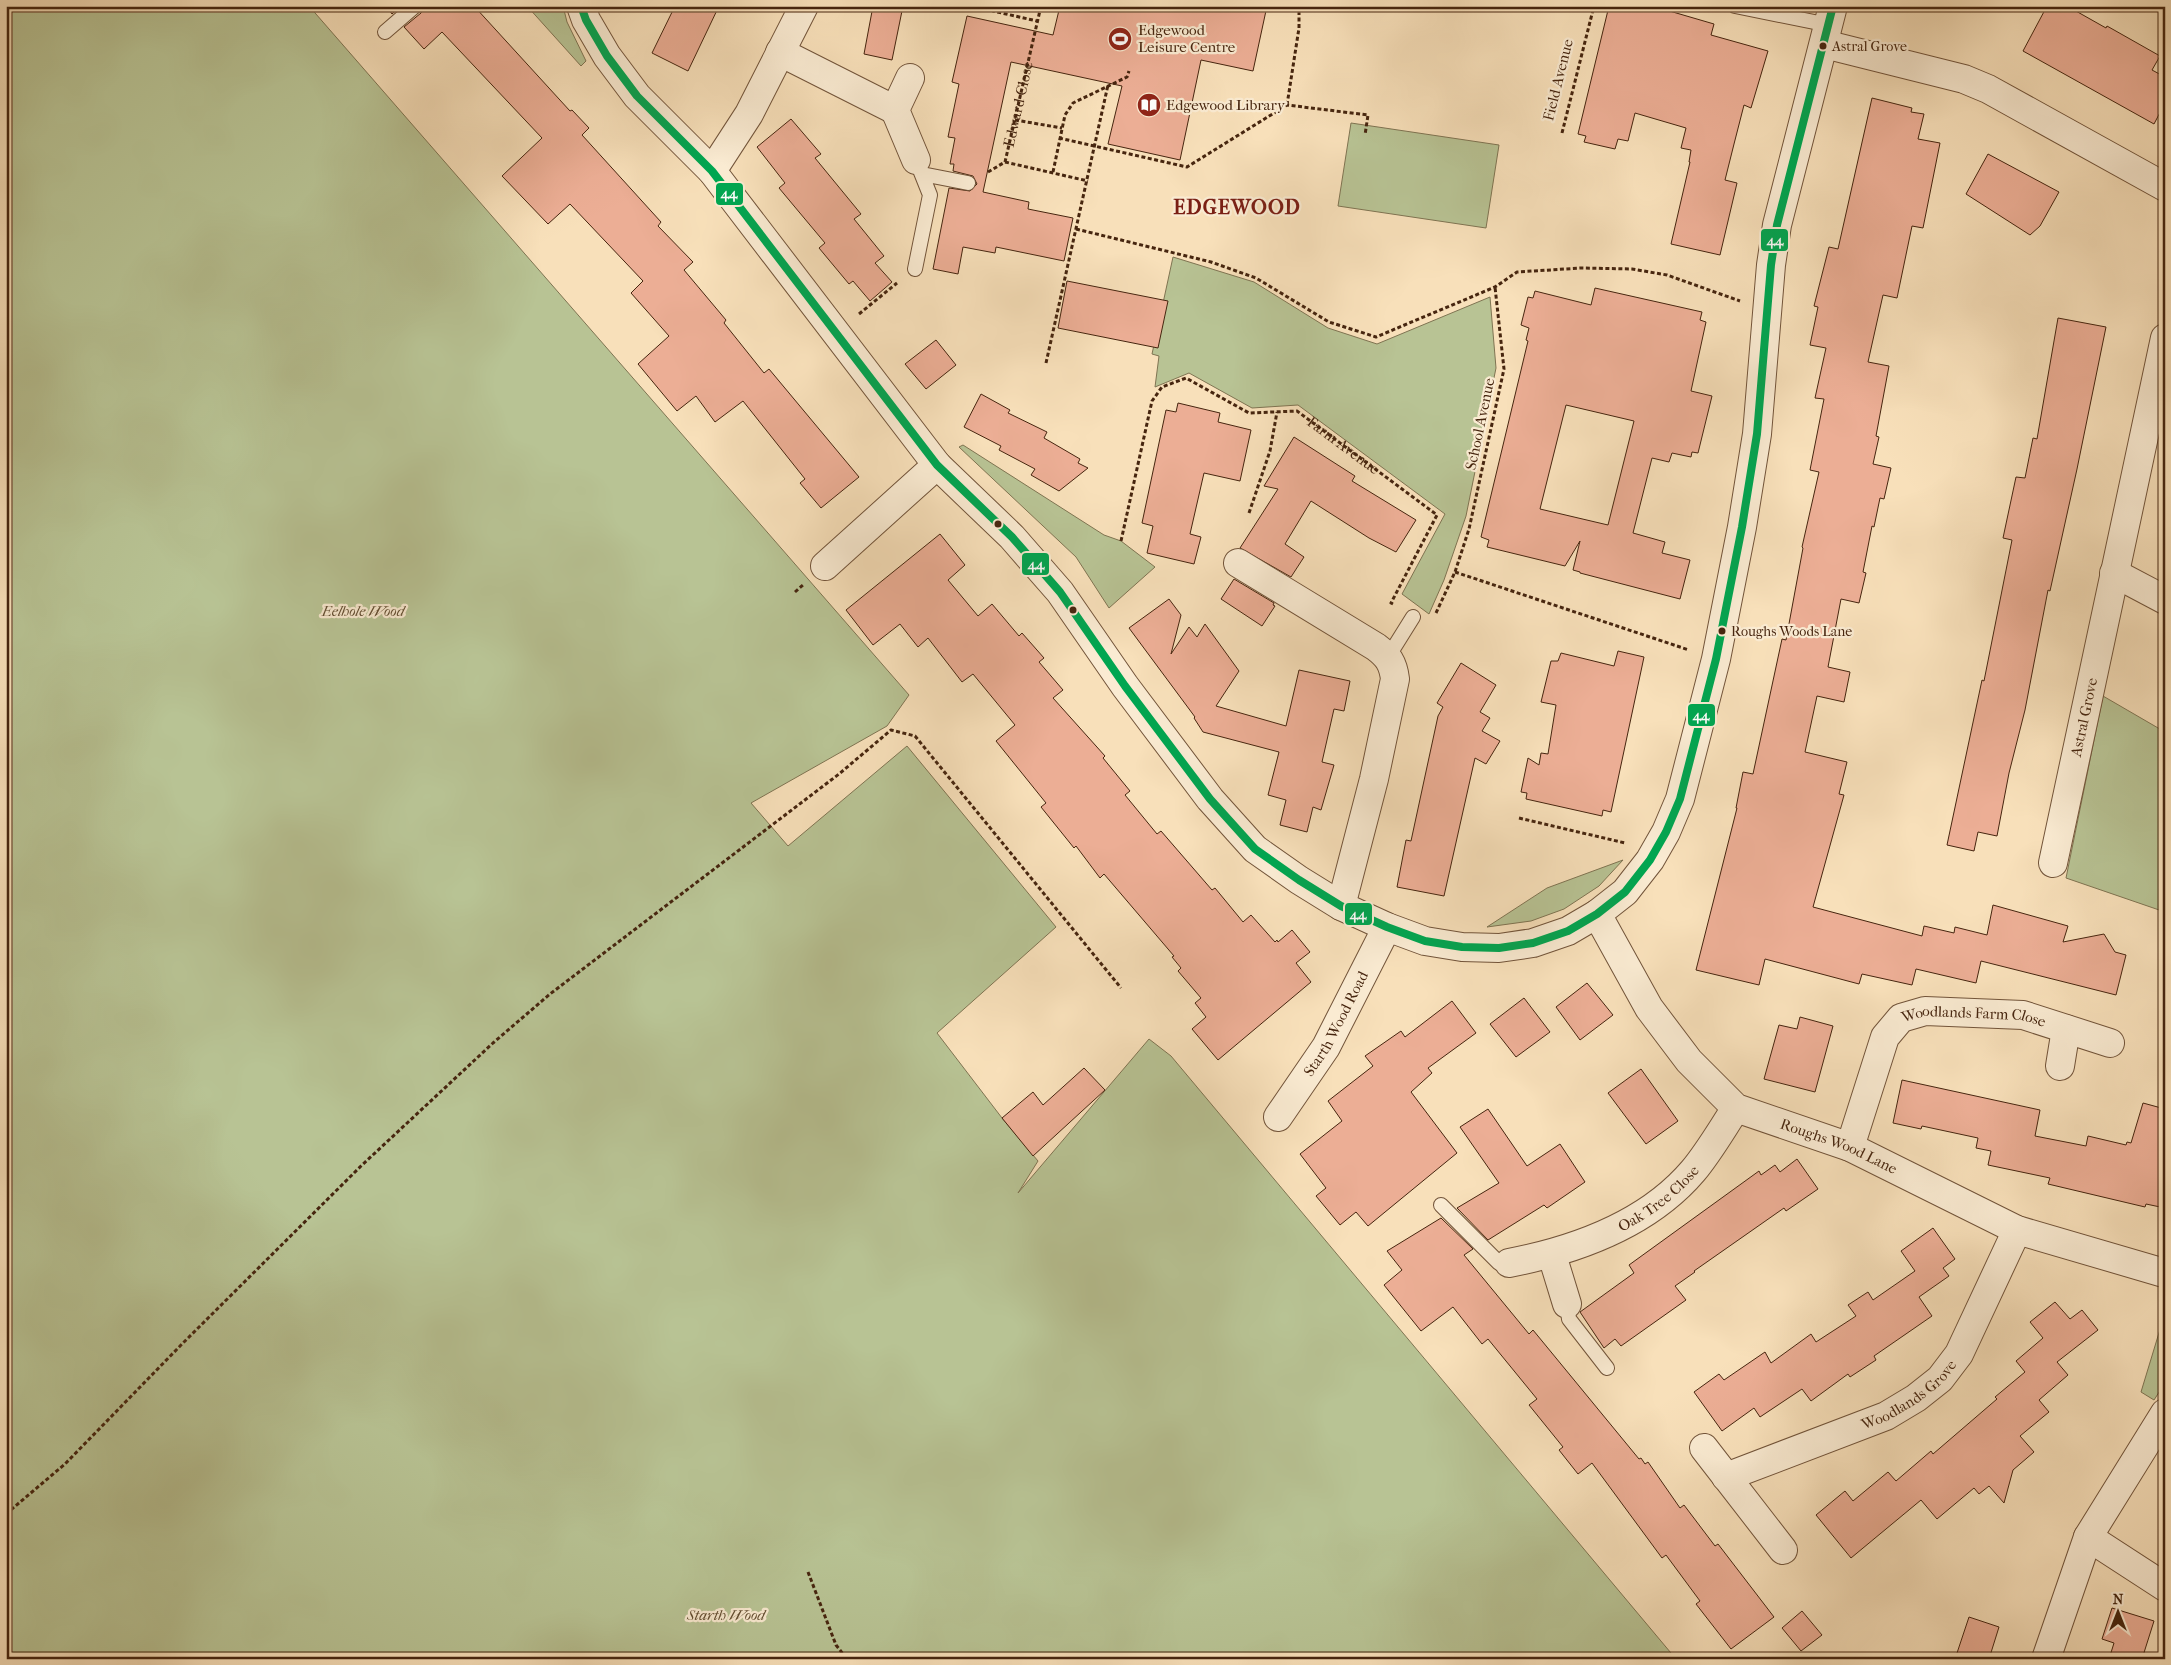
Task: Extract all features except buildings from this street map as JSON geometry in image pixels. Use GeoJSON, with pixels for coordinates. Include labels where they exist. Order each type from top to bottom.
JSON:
{"type":"FeatureCollection","features":[{"type":"Feature","properties":{"kind":"street"},"geometry":{"type":"LineString","coordinates":[[581,6],[586,20],[607,56],[637,96],[712,171],[937,466],[1012,537],[1060,592],[1125,686],[1210,800],[1256,849],[1299,880],[1341,906],[1387,927],[1425,941],[1462,947],[1499,948],[1533,943],[1568,931],[1597,914],[1625,892],[1650,860],[1666,832],[1680,799],[1716,659],[1742,527],[1757,434],[1771,265],[1778,225],[1829,25],[1988,88],[2165,187]]}},
{"type":"Feature","properties":{"kind":"street"},"geometry":{"type":"LineString","coordinates":[[712,171],[749,114],[804,6]]}},
{"type":"Feature","properties":{"kind":"street"},"geometry":{"type":"LineString","coordinates":[[780,52],[895,110],[919,167]]}},
{"type":"Feature","properties":{"kind":"street"},"geometry":{"type":"LineString","coordinates":[[895,110],[910,78]]}},
{"type":"Feature","properties":{"kind":"street","name":"Astral Grove"},"geometry":{"type":"LineString","coordinates":[[2052,863],[2165,338]]}},
{"type":"Feature","properties":{"kind":"street"},"geometry":{"type":"LineString","coordinates":[[825,566],[937,466]]}},
{"type":"Feature","properties":{"kind":"street"},"geometry":{"type":"LineString","coordinates":[[1238,563],[1368,642],[1388,657],[1395,679],[1374,779],[1341,906]]}},
{"type":"Feature","properties":{"kind":"street"},"geometry":{"type":"LineString","coordinates":[[2114,573],[2165,600]]}},
{"type":"Feature","properties":{"kind":"street","name":"Roughs Wood Lane"},"geometry":{"type":"LineString","coordinates":[[1597,914],[1648,1008],[1689,1061],[1736,1108],[1850,1147],[2017,1230],[2164,1273]]}},
{"type":"Feature","properties":{"kind":"street","name":"Starth Wood Road"},"geometry":{"type":"LineString","coordinates":[[1278,1117],[1326,1047],[1387,927]]}},
{"type":"Feature","properties":{"kind":"street","name":"Woodlands Farm Close"},"geometry":{"type":"LineString","coordinates":[[1850,1147],[1885,1037],[1900,1018],[1924,1011],[2023,1015],[2110,1043]]}},
{"type":"Feature","properties":{"kind":"street","name":"Woodlands Farm Close"},"geometry":{"type":"LineString","coordinates":[[2060,1066],[2066,1029]]}},
{"type":"Feature","properties":{"kind":"street","name":"Oak Tree Close"},"geometry":{"type":"LineString","coordinates":[[1509,1263],[1552,1255],[1633,1220],[1665,1198],[1693,1171],[1736,1108]]}},
{"type":"Feature","properties":{"kind":"street","name":"Woodlands Grove"},"geometry":{"type":"LineString","coordinates":[[1726,1477],[1886,1416],[1916,1398],[1940,1379],[1959,1354],[2017,1230]]}},
{"type":"Feature","properties":{"kind":"street"},"geometry":{"type":"LineString","coordinates":[[1552,1255],[1567,1304]]}},
{"type":"Feature","properties":{"kind":"street"},"geometry":{"type":"LineString","coordinates":[[2046,1659],[2088,1537],[2165,1413]]}},
{"type":"Feature","properties":{"kind":"street"},"geometry":{"type":"LineString","coordinates":[[1704,1448],[1783,1550]]}},
{"type":"Feature","properties":{"kind":"street"},"geometry":{"type":"LineString","coordinates":[[2088,1537],[2165,1587]]}},
{"type":"Feature","properties":{"kind":"lane"},"geometry":{"type":"LineString","coordinates":[[385,32],[415,6]]}},
{"type":"Feature","properties":{"kind":"lane"},"geometry":{"type":"LineString","coordinates":[[1735,6],[1829,25]]}},
{"type":"Feature","properties":{"kind":"lane"},"geometry":{"type":"LineString","coordinates":[[919,167],[968,183]]}},
{"type":"Feature","properties":{"kind":"lane"},"geometry":{"type":"LineString","coordinates":[[915,269],[930,195],[919,167]]}},
{"type":"Feature","properties":{"kind":"lane"},"geometry":{"type":"LineString","coordinates":[[1388,657],[1414,617]]}},
{"type":"Feature","properties":{"kind":"lane"},"geometry":{"type":"LineString","coordinates":[[1441,1205],[1499,1263],[1509,1263]]}},
{"type":"Feature","properties":{"kind":"lane"},"geometry":{"type":"LineString","coordinates":[[1567,1304],[1569,1319],[1607,1368]]}},
{"type":"Feature","properties":{"kind":"path"},"geometry":{"type":"LineString","coordinates":[[986,6],[993,11],[1037,21]]}},
{"type":"Feature","properties":{"kind":"path","name":"Edward Close"},"geometry":{"type":"LineString","coordinates":[[968,183],[1005,162],[1041,6]]}},
{"type":"Feature","properties":{"kind":"path"},"geometry":{"type":"LineString","coordinates":[[1287,104],[1298,28],[1299,6]]}},
{"type":"Feature","properties":{"kind":"path","name":"Field Avenue"},"geometry":{"type":"LineString","coordinates":[[1562,133],[1594,6]]}},
{"type":"Feature","properties":{"kind":"path"},"geometry":{"type":"LineString","coordinates":[[1052,172],[1065,115],[1073,103],[1127,77],[1129,71]]}},
{"type":"Feature","properties":{"kind":"path"},"geometry":{"type":"LineString","coordinates":[[1046,364],[1108,85]]}},
{"type":"Feature","properties":{"kind":"path"},"geometry":{"type":"LineString","coordinates":[[1059,138],[1187,167],[1287,104],[1368,115],[1365,135]]}},
{"type":"Feature","properties":{"kind":"path"},"geometry":{"type":"LineString","coordinates":[[1015,120],[1062,128]]}},
{"type":"Feature","properties":{"kind":"path"},"geometry":{"type":"LineString","coordinates":[[1005,162],[1088,181]]}},
{"type":"Feature","properties":{"kind":"path"},"geometry":{"type":"LineString","coordinates":[[1076,229],[1194,258],[1256,278],[1328,322],[1376,336],[1495,287],[1517,272],[1581,268],[1632,269],[1667,276],[1694,284],[1768,312]]}},
{"type":"Feature","properties":{"kind":"path"},"geometry":{"type":"LineString","coordinates":[[836,333],[915,269]]}},
{"type":"Feature","properties":{"kind":"path","name":"School Avenue"},"geometry":{"type":"LineString","coordinates":[[1430,627],[1455,572],[1469,529],[1504,369],[1495,287]]}},
{"type":"Feature","properties":{"kind":"path","name":"Farm Avenue"},"geometry":{"type":"LineString","coordinates":[[1121,540],[1152,401],[1162,387],[1186,378],[1249,413],[1297,411],[1437,515],[1391,603],[1430,627]]}},
{"type":"Feature","properties":{"kind":"path"},"geometry":{"type":"LineString","coordinates":[[1249,513],[1270,451],[1277,412]]}},
{"type":"Feature","properties":{"kind":"path"},"geometry":{"type":"LineString","coordinates":[[1455,572],[1716,659]]}},
{"type":"Feature","properties":{"kind":"path"},"geometry":{"type":"LineString","coordinates":[[6,1514],[65,1464],[182,1344],[354,1173],[493,1043],[550,994],[839,774],[891,730],[914,736],[1121,988]]}},
{"type":"Feature","properties":{"kind":"path"},"geometry":{"type":"LineString","coordinates":[[1519,818],[1626,843]]}},
{"type":"Feature","properties":{"kind":"path"},"geometry":{"type":"LineString","coordinates":[[808,1572],[836,1645],[847,1659]]}},
{"type":"Feature","properties":{"kind":"green space"},"geometry":{"type":"Polygon","coordinates":[[[6,6],[309,6],[909,695],[887,726],[751,803],[788,846],[907,746],[1056,927],[937,1033],[1002,1118],[1038,1161],[1018,1193],[1149,1039],[1171,1056],[1676,1659],[6,1659],[6,6]]]}},
{"type":"Feature","properties":{"kind":"green space"},"geometry":{"type":"Polygon","coordinates":[[[527,6],[563,6],[567,22],[586,61],[581,66],[527,6]]]}},
{"type":"Feature","properties":{"kind":"green space"},"geometry":{"type":"Polygon","coordinates":[[[1351,123],[1499,145],[1486,228],[1338,206],[1351,123]]]}},
{"type":"Feature","properties":{"kind":"green space"},"geometry":{"type":"Polygon","coordinates":[[[1173,257],[1254,282],[1328,328],[1377,344],[1490,297],[1496,368],[1466,516],[1444,580],[1429,614],[1402,594],[1445,514],[1298,405],[1252,408],[1189,373],[1155,387],[1159,356],[1152,354],[1173,257]]]}},
{"type":"Feature","properties":{"kind":"green space"},"geometry":{"type":"Polygon","coordinates":[[[963,445],[1104,535],[1121,541],[1155,567],[1109,608],[1076,557],[959,447],[963,445]]]}},
{"type":"Feature","properties":{"kind":"green space"},"geometry":{"type":"Polygon","coordinates":[[[2103,696],[2165,732],[2165,912],[2066,878],[2103,696]]]}},
{"type":"Feature","properties":{"kind":"green space"},"geometry":{"type":"Polygon","coordinates":[[[1623,860],[1599,886],[1564,909],[1531,921],[1487,927],[1547,888],[1623,860]]]}},
{"type":"Feature","properties":{"kind":"green space"},"geometry":{"type":"Polygon","coordinates":[[[2165,1313],[2165,1383],[2154,1400],[2141,1392],[2165,1313]]]}},
{"type":"Feature","properties":{"kind":"transit line","name":"44"},"geometry":{"type":"LineString","coordinates":[[581,6],[586,20],[607,56],[637,96],[712,171],[937,465],[1012,537],[1060,592],[1125,686],[1210,799],[1255,849],[1299,880],[1341,906],[1387,927],[1425,941],[1462,947],[1499,948],[1533,943],[1568,931],[1597,914],[1625,892],[1650,860],[1666,832],[1680,799],[1716,659],[1742,527],[1757,434],[1771,265],[1777,225],[1833,6]]}},
{"type":"Feature","properties":{"kind":"place","name":"Edgewood Leisure Centre"},"geometry":{"type":"Point","coordinates":[1120,39]}},
{"type":"Feature","properties":{"kind":"place","name":"Astral Grove"},"geometry":{"type":"Point","coordinates":[1823,46]}},
{"type":"Feature","properties":{"kind":"place","name":"Edgewood Library"},"geometry":{"type":"Point","coordinates":[1149,105]}},
{"type":"Feature","properties":{"kind":"place","name":"Roughs Woods Lane"},"geometry":{"type":"Point","coordinates":[1722,631]}},
{"type":"Feature","properties":{"kind":"district","name":"EDGEWOOD"},"geometry":{"type":"Point","coordinates":[1237,207]}},
{"type":"Feature","properties":{"kind":"park label","name":"Eelhole Wood"},"geometry":{"type":"Point","coordinates":[363,611]}},
{"type":"Feature","properties":{"kind":"park label","name":"Starth Wood"},"geometry":{"type":"Point","coordinates":[726,1615]}}]}
